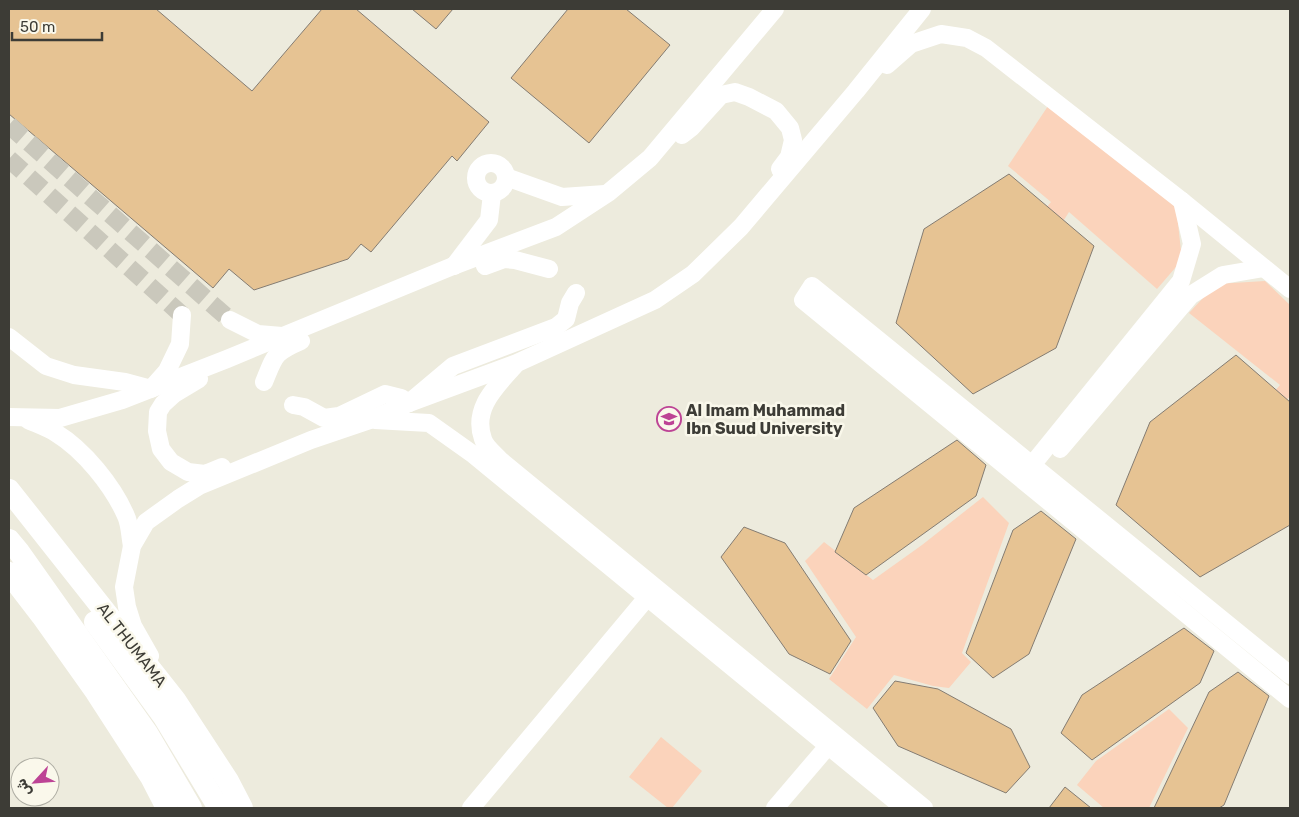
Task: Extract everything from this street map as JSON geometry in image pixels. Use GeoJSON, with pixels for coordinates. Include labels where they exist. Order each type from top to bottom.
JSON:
{"type":"FeatureCollection","features":[{"type":"Feature","properties":{"kind":"main road","name":"AL THUMAMA"},"geometry":{"type":"LineString","coordinates":[[9,490],[175,700],[228,780],[242,808]]}},
{"type":"Feature","properties":{"kind":"main road"},"geometry":{"type":"LineString","coordinates":[[9,514],[52,563],[164,716],[219,808]]}},
{"type":"Feature","properties":{"kind":"main road"},"geometry":{"type":"LineString","coordinates":[[9,540],[147,734],[191,808]]}},
{"type":"Feature","properties":{"kind":"main road"},"geometry":{"type":"LineString","coordinates":[[9,573],[96,692],[151,777],[167,808]]}},
{"type":"Feature","properties":{"kind":"street"},"geometry":{"type":"LineString","coordinates":[[650,158],[775,9]]}},
{"type":"Feature","properties":{"kind":"street"},"geometry":{"type":"LineString","coordinates":[[175,700],[133,626],[127,607],[124,587],[132,546],[146,522],[199,486],[311,440],[370,420],[409,403],[517,363],[655,300],[692,274],[740,227],[856,91],[922,9]]}},
{"type":"Feature","properties":{"kind":"street"},"geometry":{"type":"LineString","coordinates":[[856,91],[911,44],[941,34],[967,38],[986,48],[1182,201],[1290,290]]}},
{"type":"Feature","properties":{"kind":"street"},"geometry":{"type":"LineString","coordinates":[[17,418],[60,418],[122,400],[285,336],[453,266],[556,227],[608,193],[650,158],[691,128],[721,95],[735,92],[776,112],[790,128],[794,140],[789,157],[740,227]]}},
{"type":"Feature","properties":{"kind":"street"},"geometry":{"type":"LineString","coordinates":[[489,163],[497,164],[503,169],[506,177],[503,188],[492,194],[484,192],[478,186],[476,178],[481,167],[489,163]]}},
{"type":"Feature","properties":{"kind":"street"},"geometry":{"type":"LineString","coordinates":[[506,177],[562,197],[608,193]]}},
{"type":"Feature","properties":{"kind":"street"},"geometry":{"type":"LineString","coordinates":[[453,266],[488,220],[492,194]]}},
{"type":"Feature","properties":{"kind":"street"},"geometry":{"type":"LineString","coordinates":[[1036,468],[1181,282],[1192,244],[1182,201]]}},
{"type":"Feature","properties":{"kind":"street"},"geometry":{"type":"LineString","coordinates":[[264,382],[273,359],[284,348],[341,324],[370,301],[437,284],[504,259],[515,260],[549,270]]}},
{"type":"Feature","properties":{"kind":"street"},"geometry":{"type":"LineString","coordinates":[[1036,468],[1191,295],[1223,275],[1264,268]]}},
{"type":"Feature","properties":{"kind":"street"},"geometry":{"type":"LineString","coordinates":[[1272,684],[1287,672],[812,286],[803,300],[1290,699]]}},
{"type":"Feature","properties":{"kind":"street"},"geometry":{"type":"LineString","coordinates":[[409,403],[453,366],[556,327],[566,319],[570,303],[576,293]]}},
{"type":"Feature","properties":{"kind":"street"},"geometry":{"type":"LineString","coordinates":[[151,389],[167,371],[180,344],[182,315]]}},
{"type":"Feature","properties":{"kind":"street"},"geometry":{"type":"LineString","coordinates":[[230,320],[258,334],[285,336]]}},
{"type":"Feature","properties":{"kind":"street"},"geometry":{"type":"LineString","coordinates":[[9,338],[46,366],[74,375],[125,382],[151,389]]}},
{"type":"Feature","properties":{"kind":"street"},"geometry":{"type":"LineString","coordinates":[[227,359],[208,374],[174,394],[163,404],[158,412],[157,431],[161,449],[172,462],[188,472],[205,474],[255,454],[311,440]]}},
{"type":"Feature","properties":{"kind":"street"},"geometry":{"type":"LineString","coordinates":[[517,363],[488,396],[479,419],[483,441],[500,460],[651,593],[828,746],[904,808]]}},
{"type":"Feature","properties":{"kind":"street"},"geometry":{"type":"LineString","coordinates":[[293,405],[304,406],[324,418],[339,416],[385,394],[400,398],[409,403]]}},
{"type":"Feature","properties":{"kind":"street"},"geometry":{"type":"LineString","coordinates":[[17,418],[57,433],[94,465],[111,488],[127,517],[132,546]]}},
{"type":"Feature","properties":{"kind":"street"},"geometry":{"type":"LineString","coordinates":[[370,420],[429,423],[474,455],[924,808]]}},
{"type":"Feature","properties":{"kind":"street"},"geometry":{"type":"LineString","coordinates":[[471,808],[651,593]]}},
{"type":"Feature","properties":{"kind":"street"},"geometry":{"type":"LineString","coordinates":[[775,808],[828,746]]}},
{"type":"Feature","properties":{"kind":"shaded area"},"geometry":{"type":"Polygon","coordinates":[[[1050,103],[1176,205],[1182,260],[1157,289],[1069,212],[1018,293],[1012,247],[1051,202],[1008,166],[1050,103]]]}},
{"type":"Feature","properties":{"kind":"shaded area"},"geometry":{"type":"Polygon","coordinates":[[[1265,281],[1290,305],[1290,396],[1260,434],[1238,434],[1280,385],[1189,313],[1216,284],[1265,281]]]}},
{"type":"Feature","properties":{"kind":"shaded area"},"geometry":{"type":"Polygon","coordinates":[[[983,497],[1009,523],[962,653],[971,662],[949,688],[933,686],[894,675],[867,709],[829,679],[856,637],[805,561],[824,542],[873,580],[922,545],[983,497]]]}},
{"type":"Feature","properties":{"kind":"shaded area"},"geometry":{"type":"Polygon","coordinates":[[[1169,709],[1188,728],[1149,808],[1104,808],[1077,785],[1096,761],[1169,709]]]}},
{"type":"Feature","properties":{"kind":"shaded area"},"geometry":{"type":"Polygon","coordinates":[[[661,737],[702,771],[672,808],[668,808],[629,777],[661,737]]]}},
{"type":"Feature","properties":{"kind":"building"},"geometry":{"type":"Polygon","coordinates":[[[9,9],[156,9],[252,91],[322,9],[356,9],[489,122],[457,161],[452,156],[371,252],[361,244],[348,259],[254,290],[229,269],[213,288],[9,114],[9,9]]]}},
{"type":"Feature","properties":{"kind":"building"},"geometry":{"type":"Polygon","coordinates":[[[412,9],[453,9],[436,29],[412,9]]]}},
{"type":"Feature","properties":{"kind":"building"},"geometry":{"type":"Polygon","coordinates":[[[568,9],[626,9],[670,45],[589,143],[511,78],[568,9]]]}},
{"type":"Feature","properties":{"kind":"building"},"geometry":{"type":"Polygon","coordinates":[[[1009,174],[1094,246],[1056,348],[973,394],[896,323],[924,229],[1009,174]]]}},
{"type":"Feature","properties":{"kind":"building"},"geometry":{"type":"Polygon","coordinates":[[[1236,355],[1290,402],[1290,525],[1200,577],[1116,505],[1150,422],[1236,355]]]}},
{"type":"Feature","properties":{"kind":"building"},"geometry":{"type":"Polygon","coordinates":[[[957,440],[986,465],[976,496],[866,575],[835,552],[854,508],[957,440]]]}},
{"type":"Feature","properties":{"kind":"building"},"geometry":{"type":"Polygon","coordinates":[[[1041,511],[1076,539],[1029,654],[993,678],[966,653],[1013,530],[1041,511]]]}},
{"type":"Feature","properties":{"kind":"building"},"geometry":{"type":"Polygon","coordinates":[[[744,527],[785,543],[851,641],[830,674],[789,654],[721,557],[744,527]]]}},
{"type":"Feature","properties":{"kind":"building"},"geometry":{"type":"Polygon","coordinates":[[[1184,628],[1214,651],[1200,683],[1092,760],[1061,733],[1082,695],[1184,628]]]}},
{"type":"Feature","properties":{"kind":"building"},"geometry":{"type":"Polygon","coordinates":[[[1238,672],[1269,696],[1224,805],[1219,808],[1154,808],[1209,692],[1238,672]]]}},
{"type":"Feature","properties":{"kind":"building"},"geometry":{"type":"Polygon","coordinates":[[[895,681],[938,689],[1011,729],[1030,767],[1006,793],[898,746],[873,708],[895,681]]]}},
{"type":"Feature","properties":{"kind":"building"},"geometry":{"type":"Polygon","coordinates":[[[1065,787],[1091,808],[1049,808],[1065,787]]]}},
{"type":"Feature","properties":{"kind":"tunnel"},"geometry":{"type":"LineString","coordinates":[[9,125],[230,320]]}},
{"type":"Feature","properties":{"kind":"tunnel"},"geometry":{"type":"LineString","coordinates":[[9,159],[182,315]]}},
{"type":"Feature","properties":{"kind":"place","name":"Al Imam Muhammad Ibn Suud University"},"geometry":{"type":"Point","coordinates":[669,419]}}]}
